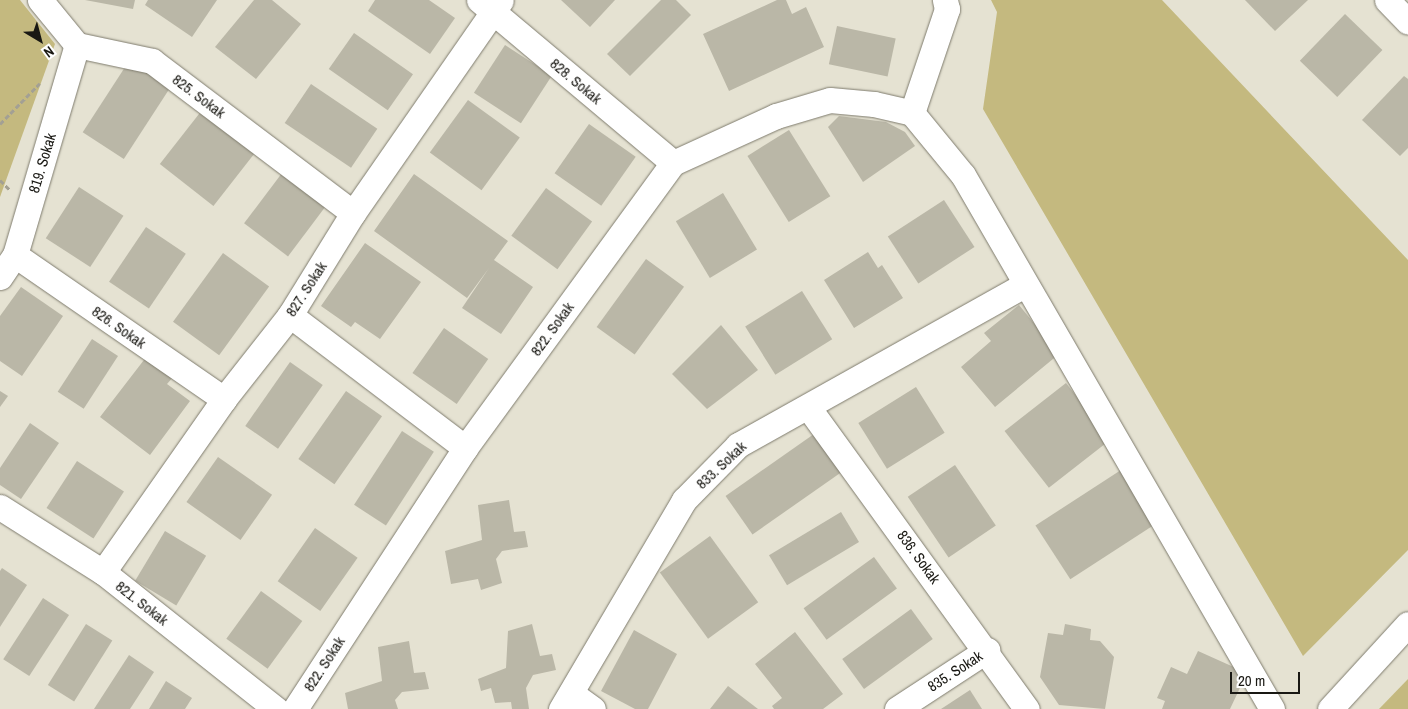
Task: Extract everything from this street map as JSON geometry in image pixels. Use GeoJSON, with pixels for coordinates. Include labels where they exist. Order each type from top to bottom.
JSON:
{"type":"FeatureCollection","features":[{"type":"Feature","properties":{"kind":"street"},"geometry":{"type":"LineString","coordinates":[[40,0],[77,45]]}},
{"type":"Feature","properties":{"kind":"street"},"geometry":{"type":"LineString","coordinates":[[945,0],[947,8],[912,113],[963,175],[1024,285],[1272,709]]}},
{"type":"Feature","properties":{"kind":"street"},"geometry":{"type":"LineString","coordinates":[[1387,0],[1408,22]]}},
{"type":"Feature","properties":{"kind":"street","name":"828. Sokak"},"geometry":{"type":"LineString","coordinates":[[491,4],[673,163]]}},
{"type":"Feature","properties":{"kind":"street","name":"827. Sokak"},"geometry":{"type":"LineString","coordinates":[[103,572],[224,399],[290,315],[353,213],[491,4]]}},
{"type":"Feature","properties":{"kind":"street","name":"825. Sokak"},"geometry":{"type":"LineString","coordinates":[[77,45],[152,61],[353,213]]}},
{"type":"Feature","properties":{"kind":"street","name":"819. Sokak"},"geometry":{"type":"LineString","coordinates":[[0,277],[15,255],[77,45]]}},
{"type":"Feature","properties":{"kind":"street","name":"822. Sokak"},"geometry":{"type":"LineString","coordinates":[[295,709],[465,448],[673,163],[776,116],[830,100],[874,104],[912,113]]}},
{"type":"Feature","properties":{"kind":"street","name":"826. Sokak"},"geometry":{"type":"LineString","coordinates":[[15,255],[224,399]]}},
{"type":"Feature","properties":{"kind":"street","name":"833. Sokak"},"geometry":{"type":"LineString","coordinates":[[566,701],[684,500],[738,445],[1024,285]]}},
{"type":"Feature","properties":{"kind":"street"},"geometry":{"type":"LineString","coordinates":[[290,315],[465,448]]}},
{"type":"Feature","properties":{"kind":"street","name":"836. Sokak"},"geometry":{"type":"LineString","coordinates":[[808,407],[987,650],[1027,709]]}},
{"type":"Feature","properties":{"kind":"street","name":"821. Sokak"},"geometry":{"type":"LineString","coordinates":[[0,507],[103,572],[276,709]]}},
{"type":"Feature","properties":{"kind":"street"},"geometry":{"type":"LineString","coordinates":[[1330,709],[1408,624]]}},
{"type":"Feature","properties":{"kind":"street","name":"835. Sokak"},"geometry":{"type":"LineString","coordinates":[[897,709],[987,650]]}},
{"type":"Feature","properties":{"kind":"street"},"geometry":{"type":"LineString","coordinates":[[566,701],[593,709]]}},
{"type":"Feature","properties":{"kind":"shaded area"},"geometry":{"type":"Polygon","coordinates":[[[0,0],[20,0],[55,44],[0,197],[0,0]]]}},
{"type":"Feature","properties":{"kind":"shaded area"},"geometry":{"type":"Polygon","coordinates":[[[991,0],[1162,0],[1408,260],[1408,550],[1303,656],[983,109],[997,12],[991,0]]]}},
{"type":"Feature","properties":{"kind":"shaded area"},"geometry":{"type":"Polygon","coordinates":[[[1408,679],[1408,709],[1379,709],[1408,679]]]}},
{"type":"Feature","properties":{"kind":"building"},"geometry":{"type":"Polygon","coordinates":[[[85,0],[135,0],[133,9],[85,0]]]}},
{"type":"Feature","properties":{"kind":"building"},"geometry":{"type":"Polygon","coordinates":[[[148,0],[217,0],[192,37],[145,5],[148,0]]]}},
{"type":"Feature","properties":{"kind":"building"},"geometry":{"type":"Polygon","coordinates":[[[254,0],[272,0],[301,24],[256,79],[215,47],[254,0]]]}},
{"type":"Feature","properties":{"kind":"building"},"geometry":{"type":"Polygon","coordinates":[[[375,0],[429,0],[455,18],[430,54],[368,11],[375,0]]]}},
{"type":"Feature","properties":{"kind":"building"},"geometry":{"type":"Polygon","coordinates":[[[561,0],[615,0],[590,27],[561,0]]]}},
{"type":"Feature","properties":{"kind":"building"},"geometry":{"type":"Polygon","coordinates":[[[661,0],[676,0],[691,15],[630,76],[607,54],[661,0]]]}},
{"type":"Feature","properties":{"kind":"building"},"geometry":{"type":"Polygon","coordinates":[[[777,0],[786,0],[792,14],[806,7],[824,47],[729,91],[703,34],[777,0]]]}},
{"type":"Feature","properties":{"kind":"building"},"geometry":{"type":"Polygon","coordinates":[[[1245,0],[1308,0],[1275,31],[1245,0]]]}},
{"type":"Feature","properties":{"kind":"building"},"geometry":{"type":"Polygon","coordinates":[[[1345,14],[1382,50],[1337,97],[1300,61],[1345,14]]]}},
{"type":"Feature","properties":{"kind":"building"},"geometry":{"type":"Polygon","coordinates":[[[837,26],[896,38],[888,77],[829,64],[837,26]]]}},
{"type":"Feature","properties":{"kind":"building"},"geometry":{"type":"Polygon","coordinates":[[[354,33],[413,74],[388,110],[329,69],[354,33]]]}},
{"type":"Feature","properties":{"kind":"building"},"geometry":{"type":"Polygon","coordinates":[[[505,45],[552,75],[521,123],[474,93],[505,45]]]}},
{"type":"Feature","properties":{"kind":"building"},"geometry":{"type":"Polygon","coordinates":[[[129,61],[170,88],[124,159],[83,132],[129,61]]]}},
{"type":"Feature","properties":{"kind":"building"},"geometry":{"type":"Polygon","coordinates":[[[1404,76],[1408,79],[1408,148],[1400,156],[1362,120],[1404,76]]]}},
{"type":"Feature","properties":{"kind":"building"},"geometry":{"type":"Polygon","coordinates":[[[311,84],[377,129],[351,168],[285,123],[311,84]]]}},
{"type":"Feature","properties":{"kind":"building"},"geometry":{"type":"Polygon","coordinates":[[[468,100],[520,138],[482,190],[430,153],[468,100]]]}},
{"type":"Feature","properties":{"kind":"building"},"geometry":{"type":"Polygon","coordinates":[[[206,105],[260,147],[213,206],[160,164],[206,105]]]}},
{"type":"Feature","properties":{"kind":"building"},"geometry":{"type":"Polygon","coordinates":[[[839,116],[886,122],[905,132],[915,146],[863,182],[828,127],[839,116]]]}},
{"type":"Feature","properties":{"kind":"building"},"geometry":{"type":"Polygon","coordinates":[[[589,124],[636,157],[601,206],[555,173],[589,124]]]}},
{"type":"Feature","properties":{"kind":"building"},"geometry":{"type":"Polygon","coordinates":[[[789,130],[830,196],[789,222],[747,156],[789,130]]]}},
{"type":"Feature","properties":{"kind":"building"},"geometry":{"type":"Polygon","coordinates":[[[285,169],[329,202],[288,256],[244,223],[285,169]]]}},
{"type":"Feature","properties":{"kind":"building"},"geometry":{"type":"Polygon","coordinates":[[[414,174],[508,241],[494,260],[533,287],[501,334],[462,308],[489,268],[467,298],[374,231],[414,174]]]}},
{"type":"Feature","properties":{"kind":"building"},"geometry":{"type":"Polygon","coordinates":[[[79,187],[123,216],[90,267],[46,238],[79,187]]]}},
{"type":"Feature","properties":{"kind":"building"},"geometry":{"type":"Polygon","coordinates":[[[546,188],[592,222],[557,269],[511,236],[546,188]]]}},
{"type":"Feature","properties":{"kind":"building"},"geometry":{"type":"Polygon","coordinates":[[[723,193],[757,250],[710,278],[676,221],[723,193]]]}},
{"type":"Feature","properties":{"kind":"building"},"geometry":{"type":"Polygon","coordinates":[[[944,200],[974,247],[918,283],[888,236],[944,200]]]}},
{"type":"Feature","properties":{"kind":"building"},"geometry":{"type":"Polygon","coordinates":[[[146,227],[186,254],[149,309],[109,282],[146,227]]]}},
{"type":"Feature","properties":{"kind":"building"},"geometry":{"type":"Polygon","coordinates":[[[365,243],[421,282],[380,339],[355,322],[351,327],[321,306],[365,243]]]}},
{"type":"Feature","properties":{"kind":"building"},"geometry":{"type":"Polygon","coordinates":[[[868,252],[878,268],[882,265],[903,298],[854,328],[824,280],[868,252]]]}},
{"type":"Feature","properties":{"kind":"building"},"geometry":{"type":"Polygon","coordinates":[[[223,253],[269,287],[219,355],[173,322],[223,253]]]}},
{"type":"Feature","properties":{"kind":"building"},"geometry":{"type":"Polygon","coordinates":[[[646,259],[684,287],[635,355],[597,327],[646,259]]]}},
{"type":"Feature","properties":{"kind":"building"},"geometry":{"type":"Polygon","coordinates":[[[21,287],[63,316],[22,376],[0,361],[0,316],[21,287]]]}},
{"type":"Feature","properties":{"kind":"building"},"geometry":{"type":"Polygon","coordinates":[[[802,291],[832,339],[775,375],[745,327],[802,291]]]}},
{"type":"Feature","properties":{"kind":"building"},"geometry":{"type":"Polygon","coordinates":[[[1019,305],[1059,354],[995,407],[961,367],[991,341],[984,333],[1019,305]]]}},
{"type":"Feature","properties":{"kind":"building"},"geometry":{"type":"Polygon","coordinates":[[[721,325],[758,370],[707,409],[672,374],[721,325]]]}},
{"type":"Feature","properties":{"kind":"building"},"geometry":{"type":"Polygon","coordinates":[[[444,328],[488,359],[457,404],[412,373],[444,328]]]}},
{"type":"Feature","properties":{"kind":"building"},"geometry":{"type":"Polygon","coordinates":[[[92,339],[118,356],[84,409],[58,392],[92,339]]]}},
{"type":"Feature","properties":{"kind":"building"},"geometry":{"type":"Polygon","coordinates":[[[147,356],[174,376],[167,384],[190,401],[150,455],[100,417],[147,356]]]}},
{"type":"Feature","properties":{"kind":"building"},"geometry":{"type":"Polygon","coordinates":[[[290,362],[323,385],[278,449],[245,426],[290,362]]]}},
{"type":"Feature","properties":{"kind":"building"},"geometry":{"type":"Polygon","coordinates":[[[1066,383],[1110,440],[1049,488],[1005,431],[1066,383]]]}},
{"type":"Feature","properties":{"kind":"building"},"geometry":{"type":"Polygon","coordinates":[[[916,387],[945,433],[887,469],[858,423],[916,387]]]}},
{"type":"Feature","properties":{"kind":"building"},"geometry":{"type":"Polygon","coordinates":[[[0,391],[8,396],[0,407],[0,391]]]}},
{"type":"Feature","properties":{"kind":"building"},"geometry":{"type":"Polygon","coordinates":[[[346,391],[382,416],[334,484],[298,459],[346,391]]]}},
{"type":"Feature","properties":{"kind":"building"},"geometry":{"type":"Polygon","coordinates":[[[30,423],[59,443],[21,499],[0,485],[0,468],[30,423]]]}},
{"type":"Feature","properties":{"kind":"building"},"geometry":{"type":"Polygon","coordinates":[[[402,431],[434,452],[386,525],[354,505],[402,431]]]}},
{"type":"Feature","properties":{"kind":"building"},"geometry":{"type":"Polygon","coordinates":[[[814,434],[841,473],[752,534],[726,496],[814,434]]]}},
{"type":"Feature","properties":{"kind":"building"},"geometry":{"type":"Polygon","coordinates":[[[218,457],[272,495],[241,540],[186,502],[218,457]]]}},
{"type":"Feature","properties":{"kind":"building"},"geometry":{"type":"Polygon","coordinates":[[[77,461],[124,491],[93,538],[47,508],[77,461]]]}},
{"type":"Feature","properties":{"kind":"building"},"geometry":{"type":"Polygon","coordinates":[[[955,465],[996,526],[949,557],[908,497],[955,465]]]}},
{"type":"Feature","properties":{"kind":"building"},"geometry":{"type":"Polygon","coordinates":[[[1121,470],[1156,524],[1070,579],[1035,526],[1121,470]]]}},
{"type":"Feature","properties":{"kind":"building"},"geometry":{"type":"Polygon","coordinates":[[[509,500],[514,532],[525,531],[528,547],[502,551],[496,559],[502,583],[481,590],[478,579],[451,584],[445,551],[482,540],[478,505],[509,500]]]}},
{"type":"Feature","properties":{"kind":"building"},"geometry":{"type":"Polygon","coordinates":[[[841,512],[859,542],[787,585],[769,555],[841,512]]]}},
{"type":"Feature","properties":{"kind":"building"},"geometry":{"type":"Polygon","coordinates":[[[315,528],[358,558],[320,611],[278,581],[315,528]]]}},
{"type":"Feature","properties":{"kind":"building"},"geometry":{"type":"Polygon","coordinates":[[[165,531],[206,556],[176,605],[135,581],[165,531]]]}},
{"type":"Feature","properties":{"kind":"building"},"geometry":{"type":"Polygon","coordinates":[[[710,536],[758,602],[708,639],[660,572],[710,536]]]}},
{"type":"Feature","properties":{"kind":"building"},"geometry":{"type":"Polygon","coordinates":[[[874,557],[897,589],[827,640],[804,608],[874,557]]]}},
{"type":"Feature","properties":{"kind":"building"},"geometry":{"type":"Polygon","coordinates":[[[2,568],[27,585],[0,627],[0,571],[2,568]]]}},
{"type":"Feature","properties":{"kind":"building"},"geometry":{"type":"Polygon","coordinates":[[[261,591],[302,621],[268,669],[226,639],[261,591]]]}},
{"type":"Feature","properties":{"kind":"building"},"geometry":{"type":"Polygon","coordinates":[[[43,598],[69,615],[29,676],[3,659],[43,598]]]}},
{"type":"Feature","properties":{"kind":"building"},"geometry":{"type":"Polygon","coordinates":[[[911,609],[933,639],[864,689],[842,659],[911,609]]]}},
{"type":"Feature","properties":{"kind":"building"},"geometry":{"type":"Polygon","coordinates":[[[86,624],[112,640],[74,701],[48,685],[86,624]]]}},
{"type":"Feature","properties":{"kind":"building"},"geometry":{"type":"Polygon","coordinates":[[[532,624],[540,656],[552,654],[556,670],[533,675],[526,688],[529,709],[512,709],[511,702],[495,703],[491,688],[481,691],[478,679],[506,668],[508,631],[532,624]]]}},
{"type":"Feature","properties":{"kind":"building"},"geometry":{"type":"Polygon","coordinates":[[[1065,624],[1091,629],[1090,640],[1100,641],[1114,657],[1105,709],[1059,705],[1040,677],[1048,633],[1063,635],[1065,624]]]}},
{"type":"Feature","properties":{"kind":"building"},"geometry":{"type":"Polygon","coordinates":[[[634,630],[677,654],[648,709],[635,709],[601,691],[634,630]]]}},
{"type":"Feature","properties":{"kind":"building"},"geometry":{"type":"Polygon","coordinates":[[[795,632],[843,694],[823,709],[774,709],[772,706],[782,698],[755,664],[795,632]]]}},
{"type":"Feature","properties":{"kind":"building"},"geometry":{"type":"Polygon","coordinates":[[[409,641],[414,673],[425,672],[429,689],[402,692],[395,700],[398,709],[348,709],[345,693],[382,681],[378,647],[409,641]]]}},
{"type":"Feature","properties":{"kind":"building"},"geometry":{"type":"Polygon","coordinates":[[[1198,651],[1247,673],[1230,709],[1162,709],[1165,701],[1157,698],[1171,667],[1187,674],[1198,651]]]}},
{"type":"Feature","properties":{"kind":"building"},"geometry":{"type":"Polygon","coordinates":[[[129,655],[154,672],[130,709],[94,709],[129,655]]]}},
{"type":"Feature","properties":{"kind":"building"},"geometry":{"type":"Polygon","coordinates":[[[166,681],[192,698],[185,709],[149,709],[166,681]]]}},
{"type":"Feature","properties":{"kind":"building"},"geometry":{"type":"Polygon","coordinates":[[[728,686],[758,709],[710,709],[728,686]]]}},
{"type":"Feature","properties":{"kind":"building"},"geometry":{"type":"Polygon","coordinates":[[[970,690],[982,709],[941,709],[970,690]]]}}]}
